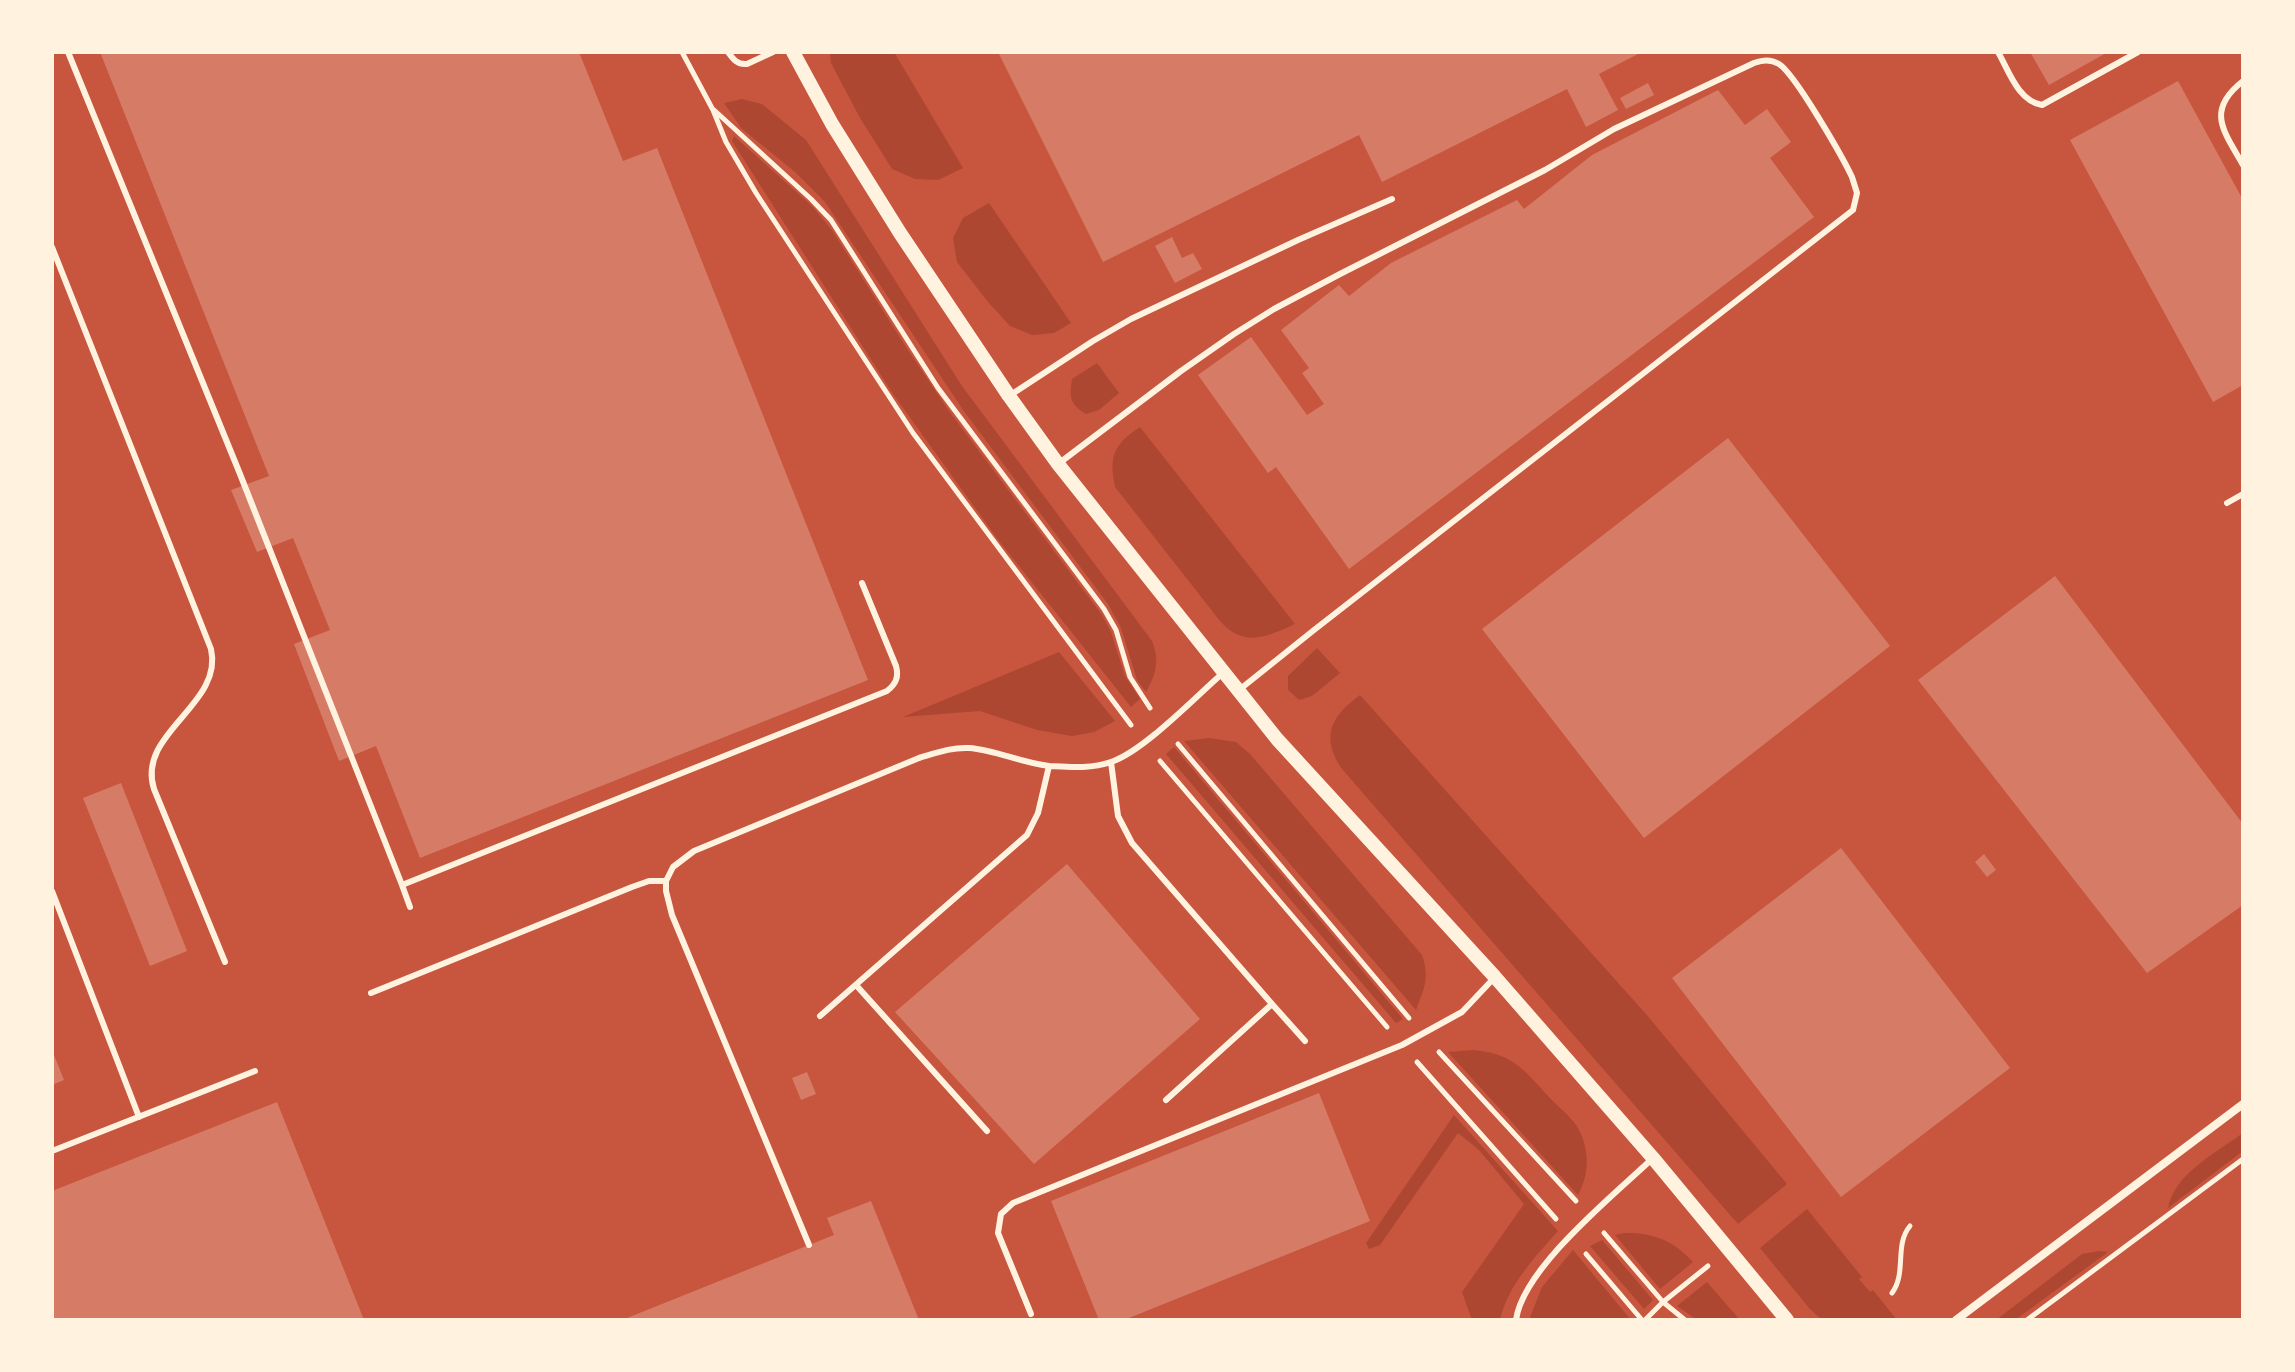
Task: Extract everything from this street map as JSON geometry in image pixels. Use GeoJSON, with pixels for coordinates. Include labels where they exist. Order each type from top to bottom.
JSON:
{"type":"FeatureCollection","features":[{"type":"Feature","properties":{"kind":"street"},"geometry":{"type":"LineString","coordinates":[[793,52],[832,124],[887,212],[1058,464],[1277,739],[1495,977],[1653,1158],[1787,1320]]}},
{"type":"Feature","properties":{"kind":"street"},"geometry":{"type":"LineString","coordinates":[[1956,1320],[2243,1104]]}},
{"type":"Feature","properties":{"kind":"lane"},"geometry":{"type":"LineString","coordinates":[[68,52],[240,474],[410,907]]}},
{"type":"Feature","properties":{"kind":"lane"},"geometry":{"type":"LineString","coordinates":[[728,52],[743,65],[773,52]]}},
{"type":"Feature","properties":{"kind":"lane"},"geometry":{"type":"LineString","coordinates":[[1998,52],[2023,94],[2032,102],[2042,105],[2138,52]]}},
{"type":"Feature","properties":{"kind":"lane"},"geometry":{"type":"LineString","coordinates":[[1058,464],[1181,371],[1274,309],[1545,170],[1614,129],[1754,63],[1769,60],[1792,77],[1852,177],[1857,193],[1853,210],[1238,691]]}},
{"type":"Feature","properties":{"kind":"lane"},"geometry":{"type":"LineString","coordinates":[[2243,81],[2227,95],[2220,118],[2221,126],[2243,165]]}},
{"type":"Feature","properties":{"kind":"lane"},"geometry":{"type":"LineString","coordinates":[[1009,396],[1131,319],[1392,199]]}},
{"type":"Feature","properties":{"kind":"lane"},"geometry":{"type":"LineString","coordinates":[[52,247],[211,649],[214,662],[209,680],[156,753],[151,775],[225,962]]}},
{"type":"Feature","properties":{"kind":"lane"},"geometry":{"type":"LineString","coordinates":[[2227,503],[2243,494]]}},
{"type":"Feature","properties":{"kind":"lane"},"geometry":{"type":"LineString","coordinates":[[402,885],[887,691],[897,679],[896,666],[862,583]]}},
{"type":"Feature","properties":{"kind":"lane"},"geometry":{"type":"LineString","coordinates":[[809,1245],[672,915],[666,891],[668,874],[679,860],[694,851],[941,751],[978,749],[1049,766],[1086,767],[1111,762],[1137,748],[1223,673]]}},
{"type":"Feature","properties":{"kind":"lane"},"geometry":{"type":"LineString","coordinates":[[1111,762],[1118,816],[1132,843],[1305,1041]]}},
{"type":"Feature","properties":{"kind":"lane"},"geometry":{"type":"LineString","coordinates":[[820,1016],[1027,835],[1038,813],[1049,766]]}},
{"type":"Feature","properties":{"kind":"lane"},"geometry":{"type":"LineString","coordinates":[[371,993],[642,883],[666,881]]}},
{"type":"Feature","properties":{"kind":"lane"},"geometry":{"type":"LineString","coordinates":[[52,891],[139,1117]]}},
{"type":"Feature","properties":{"kind":"lane"},"geometry":{"type":"LineString","coordinates":[[1031,1314],[998,1233],[1001,1214],[1013,1203],[1402,1045],[1462,1012],[1495,977]]}},
{"type":"Feature","properties":{"kind":"lane"},"geometry":{"type":"LineString","coordinates":[[856,985],[987,1131]]}},
{"type":"Feature","properties":{"kind":"lane"},"geometry":{"type":"LineString","coordinates":[[1166,1100],[1272,1004]]}},
{"type":"Feature","properties":{"kind":"lane"},"geometry":{"type":"LineString","coordinates":[[52,1151],[255,1071]]}},
{"type":"Feature","properties":{"kind":"lane"},"geometry":{"type":"LineString","coordinates":[[1516,1320],[1522,1299],[1560,1247],[1653,1158]]}},
{"type":"Feature","properties":{"kind":"path"},"geometry":{"type":"LineString","coordinates":[[682,52],[713,110],[831,220],[938,388],[1104,609],[1116,630],[1130,677],[1163,726],[1422,1034],[1590,1217],[1663,1302],[1685,1320]]}},
{"type":"Feature","properties":{"kind":"path"},"geometry":{"type":"LineString","coordinates":[[2027,1320],[2243,1159]]}},
{"type":"Feature","properties":{"kind":"path"},"geometry":{"type":"LineString","coordinates":[[1892,1293],[1899,1282],[1903,1239],[1910,1226]]}},
{"type":"Feature","properties":{"kind":"path"},"geometry":{"type":"LineString","coordinates":[[1645,1320],[1730,1249]]}},
{"type":"Feature","properties":{"kind":"shaded area"},"geometry":{"type":"Polygon","coordinates":[[[830,52],[894,52],[963,168],[938,180],[915,179],[892,169],[860,118],[831,63],[830,52]]]}},
{"type":"Feature","properties":{"kind":"shaded area"},"geometry":{"type":"Polygon","coordinates":[[[742,99],[762,104],[806,140],[962,386],[1152,641],[1156,667],[1146,692],[1137,680],[1121,628],[1108,604],[963,410],[825,202],[795,172],[741,128],[724,103],[742,99]]]}},
{"type":"Feature","properties":{"kind":"shaded area"},"geometry":{"type":"Polygon","coordinates":[[[734,136],[812,206],[832,230],[949,411],[1102,615],[1111,632],[1125,676],[1140,699],[1131,707],[999,541],[893,394],[732,141],[734,136]]]}},
{"type":"Feature","properties":{"kind":"shaded area"},"geometry":{"type":"Polygon","coordinates":[[[989,203],[1071,323],[1054,333],[1032,335],[1010,326],[957,262],[953,238],[963,218],[989,203]]]}},
{"type":"Feature","properties":{"kind":"shaded area"},"geometry":{"type":"Polygon","coordinates":[[[1097,363],[1119,393],[1099,410],[1086,414],[1072,400],[1072,379],[1097,363]]]}},
{"type":"Feature","properties":{"kind":"shaded area"},"geometry":{"type":"Polygon","coordinates":[[[1140,427],[1295,624],[1256,638],[1238,635],[1220,621],[1115,487],[1115,452],[1140,427]]]}},
{"type":"Feature","properties":{"kind":"shaded area"},"geometry":{"type":"Polygon","coordinates":[[[1317,648],[1340,673],[1312,696],[1299,700],[1288,690],[1288,676],[1317,648]]]}},
{"type":"Feature","properties":{"kind":"shaded area"},"geometry":{"type":"Polygon","coordinates":[[[1059,652],[1115,721],[1094,732],[1072,736],[1037,730],[980,711],[903,717],[1059,652]]]}},
{"type":"Feature","properties":{"kind":"shaded area"},"geometry":{"type":"Polygon","coordinates":[[[1360,695],[1646,1014],[1787,1184],[1738,1224],[1342,769],[1331,747],[1332,728],[1342,711],[1360,695]]]}},
{"type":"Feature","properties":{"kind":"shaded area"},"geometry":{"type":"Polygon","coordinates":[[[1209,738],[1236,742],[1250,754],[1422,955],[1426,977],[1416,1010],[1184,741],[1209,738]]]}},
{"type":"Feature","properties":{"kind":"shaded area"},"geometry":{"type":"Polygon","coordinates":[[[1174,747],[1403,1019],[1396,1023],[1166,754],[1174,747]]]}},
{"type":"Feature","properties":{"kind":"shaded area"},"geometry":{"type":"Polygon","coordinates":[[[1474,1050],[1499,1055],[1517,1065],[1570,1117],[1583,1138],[1587,1163],[1578,1195],[1448,1052],[1474,1050]]]}},
{"type":"Feature","properties":{"kind":"shaded area"},"geometry":{"type":"Polygon","coordinates":[[[1454,1115],[1558,1231],[1516,1283],[1500,1320],[1472,1320],[1462,1292],[1524,1204],[1479,1150],[1458,1133],[1380,1245],[1369,1249],[1366,1243],[1454,1115]]]}},
{"type":"Feature","properties":{"kind":"shaded area"},"geometry":{"type":"Polygon","coordinates":[[[2243,1133],[2243,1151],[2168,1208],[2179,1184],[2188,1174],[2243,1133]]]}},
{"type":"Feature","properties":{"kind":"shaded area"},"geometry":{"type":"Polygon","coordinates":[[[1807,1209],[1862,1277],[1859,1279],[1870,1292],[1873,1290],[1897,1320],[1822,1320],[1760,1248],[1807,1209]]]}},
{"type":"Feature","properties":{"kind":"shaded area"},"geometry":{"type":"Polygon","coordinates":[[[1624,1233],[1662,1239],[1693,1262],[1660,1289],[1615,1235],[1624,1233]]]}},
{"type":"Feature","properties":{"kind":"shaded area"},"geometry":{"type":"Polygon","coordinates":[[[1602,1240],[1653,1300],[1644,1309],[1590,1246],[1602,1240]]]}},
{"type":"Feature","properties":{"kind":"shaded area"},"geometry":{"type":"Polygon","coordinates":[[[1573,1250],[1631,1320],[1529,1320],[1542,1287],[1573,1250]]]}},
{"type":"Feature","properties":{"kind":"shaded area"},"geometry":{"type":"Polygon","coordinates":[[[2108,1252],[2015,1320],[1996,1320],[2082,1254],[2108,1252]]]}},
{"type":"Feature","properties":{"kind":"shaded area"},"geometry":{"type":"Polygon","coordinates":[[[1707,1282],[1740,1320],[1697,1320],[1677,1306],[1707,1282]]]}},
{"type":"Feature","properties":{"kind":"building"},"geometry":{"type":"Polygon","coordinates":[[[100,52],[579,52],[623,161],[657,148],[868,680],[420,858],[376,746],[339,761],[294,644],[330,630],[293,538],[257,552],[231,490],[269,476],[100,52]]]}},
{"type":"Feature","properties":{"kind":"building"},"geometry":{"type":"Polygon","coordinates":[[[998,52],[1642,52],[1599,74],[1618,110],[1586,127],[1567,89],[1382,182],[1359,135],[1103,262],[998,52]]]}},
{"type":"Feature","properties":{"kind":"building"},"geometry":{"type":"Polygon","coordinates":[[[2030,52],[2108,52],[2049,85],[2030,52]]]}},
{"type":"Feature","properties":{"kind":"building"},"geometry":{"type":"Polygon","coordinates":[[[2178,81],[2243,200],[2243,385],[2213,402],[2070,140],[2178,81]]]}},
{"type":"Feature","properties":{"kind":"building"},"geometry":{"type":"Polygon","coordinates":[[[1648,83],[1654,95],[1626,109],[1620,98],[1648,83]]]}},
{"type":"Feature","properties":{"kind":"building"},"geometry":{"type":"Polygon","coordinates":[[[1718,90],[1745,125],[1767,109],[1791,142],[1770,158],[1814,217],[1349,569],[1276,467],[1268,473],[1198,375],[1251,337],[1307,415],[1324,404],[1302,373],[1309,368],[1281,330],[1339,285],[1349,296],[1391,263],[1517,200],[1524,209],[1592,155],[1718,90]]]}},
{"type":"Feature","properties":{"kind":"building"},"geometry":{"type":"Polygon","coordinates":[[[1172,237],[1182,258],[1193,253],[1202,269],[1175,283],[1155,246],[1172,237]]]}},
{"type":"Feature","properties":{"kind":"building"},"geometry":{"type":"Polygon","coordinates":[[[1728,438],[1890,646],[1644,838],[1482,629],[1728,438]]]}},
{"type":"Feature","properties":{"kind":"building"},"geometry":{"type":"Polygon","coordinates":[[[2055,576],[2243,824],[2243,905],[2147,973],[1918,680],[2055,576]]]}},
{"type":"Feature","properties":{"kind":"building"},"geometry":{"type":"Polygon","coordinates":[[[121,783],[187,951],[150,966],[83,798],[121,783]]]}},
{"type":"Feature","properties":{"kind":"building"},"geometry":{"type":"Polygon","coordinates":[[[1841,848],[2010,1068],[1841,1197],[1672,978],[1841,848]]]}},
{"type":"Feature","properties":{"kind":"building"},"geometry":{"type":"Polygon","coordinates":[[[1984,854],[1996,870],[1987,877],[1975,862],[1984,854]]]}},
{"type":"Feature","properties":{"kind":"building"},"geometry":{"type":"Polygon","coordinates":[[[1067,864],[1200,1019],[1034,1164],[895,1012],[1067,864]]]}},
{"type":"Feature","properties":{"kind":"building"},"geometry":{"type":"Polygon","coordinates":[[[52,1050],[64,1080],[52,1085],[52,1050]]]}},
{"type":"Feature","properties":{"kind":"building"},"geometry":{"type":"Polygon","coordinates":[[[807,1072],[816,1094],[801,1100],[792,1078],[807,1072]]]}},
{"type":"Feature","properties":{"kind":"building"},"geometry":{"type":"Polygon","coordinates":[[[1319,1093],[1370,1221],[1124,1320],[1099,1320],[1051,1201],[1319,1093]]]}},
{"type":"Feature","properties":{"kind":"building"},"geometry":{"type":"Polygon","coordinates":[[[277,1102],[364,1320],[52,1320],[52,1191],[277,1102]]]}},
{"type":"Feature","properties":{"kind":"building"},"geometry":{"type":"Polygon","coordinates":[[[871,1201],[919,1320],[622,1320],[834,1235],[827,1218],[871,1201]]]}}]}
